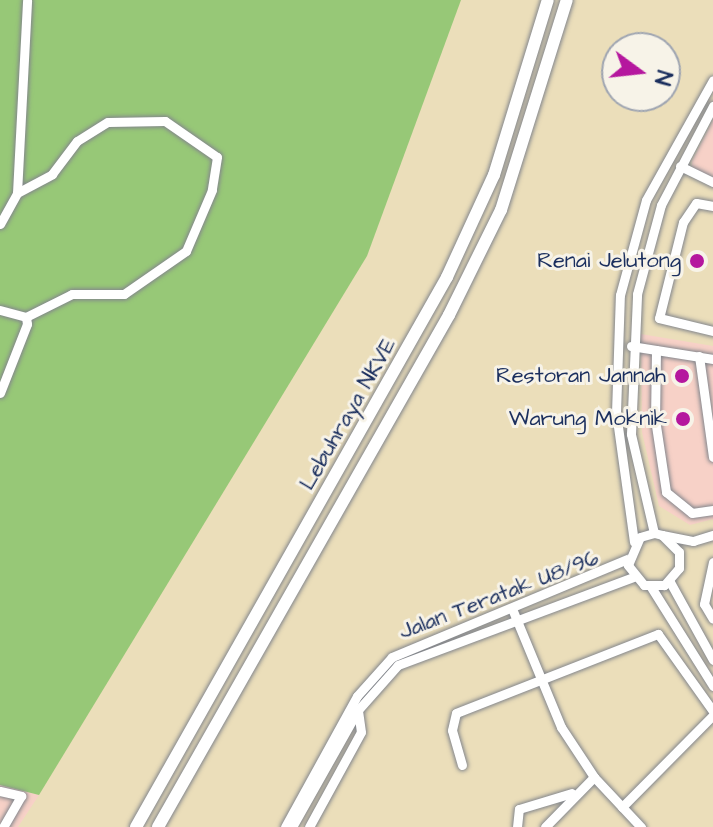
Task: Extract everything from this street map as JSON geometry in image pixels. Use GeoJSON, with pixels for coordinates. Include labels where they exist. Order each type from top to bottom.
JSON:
{"type":"FeatureCollection","features":[{"type":"Feature","properties":{"kind":"highway","name":"Lebuhraya NKVE"},"geometry":{"type":"LineString","coordinates":[[136,827],[447,277],[499,160],[548,0]]}},
{"type":"Feature","properties":{"kind":"highway","name":"Lebuhraya NKVE"},"geometry":{"type":"LineString","coordinates":[[158,827],[456,302],[532,126],[567,0]]}},
{"type":"Feature","properties":{"kind":"street"},"geometry":{"type":"LineString","coordinates":[[0,224],[17,193],[28,97],[27,0]]}},
{"type":"Feature","properties":{"kind":"street"},"geometry":{"type":"LineString","coordinates":[[713,80],[646,200],[620,295],[616,413],[634,542],[627,559],[633,577],[651,587],[713,686]]}},
{"type":"Feature","properties":{"kind":"street"},"geometry":{"type":"LineString","coordinates":[[679,568],[679,552],[658,534],[631,434],[631,346],[642,266],[680,166],[713,106]]}},
{"type":"Feature","properties":{"kind":"street"},"geometry":{"type":"LineString","coordinates":[[0,310],[26,317],[72,294],[124,294],[186,251],[212,190],[217,157],[165,121],[108,122],[77,141],[52,174],[17,193]]}},
{"type":"Feature","properties":{"kind":"street"},"geometry":{"type":"LineString","coordinates":[[680,166],[713,182]]}},
{"type":"Feature","properties":{"kind":"street"},"geometry":{"type":"LineString","coordinates":[[713,206],[696,203],[683,222],[659,318],[713,331]]}},
{"type":"Feature","properties":{"kind":"street"},"geometry":{"type":"LineString","coordinates":[[0,393],[26,317]]}},
{"type":"Feature","properties":{"kind":"street"},"geometry":{"type":"LineString","coordinates":[[631,346],[713,359]]}},
{"type":"Feature","properties":{"kind":"street"},"geometry":{"type":"LineString","coordinates":[[656,350],[655,419],[666,492],[692,513],[713,510]]}},
{"type":"Feature","properties":{"kind":"street"},"geometry":{"type":"LineString","coordinates":[[699,356],[709,403],[713,457]]}},
{"type":"Feature","properties":{"kind":"street"},"geometry":{"type":"LineString","coordinates":[[634,542],[658,534],[710,536]]}},
{"type":"Feature","properties":{"kind":"street"},"geometry":{"type":"LineString","coordinates":[[651,587],[670,582],[710,536]]}},
{"type":"Feature","properties":{"kind":"street","name":"Jalan Teratak U8/96"},"geometry":{"type":"LineString","coordinates":[[292,827],[358,710],[411,656],[627,559]]}},
{"type":"Feature","properties":{"kind":"street"},"geometry":{"type":"LineString","coordinates":[[713,562],[704,604],[713,619]]}},
{"type":"Feature","properties":{"kind":"street","name":"Jalan Teratak U8/96"},"geometry":{"type":"LineString","coordinates":[[285,827],[375,672],[406,648],[513,612],[633,577]]}},
{"type":"Feature","properties":{"kind":"street"},"geometry":{"type":"LineString","coordinates":[[670,582],[713,660]]}},
{"type":"Feature","properties":{"kind":"street"},"geometry":{"type":"LineString","coordinates":[[513,612],[540,682],[594,777],[641,827]]}},
{"type":"Feature","properties":{"kind":"street"},"geometry":{"type":"LineString","coordinates":[[462,765],[452,730],[456,713],[658,634],[713,713],[622,807]]}},
{"type":"Feature","properties":{"kind":"street"},"geometry":{"type":"LineString","coordinates":[[309,827],[361,732],[358,710]]}},
{"type":"Feature","properties":{"kind":"street"},"geometry":{"type":"LineString","coordinates":[[545,827],[572,793],[594,777]]}},
{"type":"Feature","properties":{"kind":"street"},"geometry":{"type":"LineString","coordinates":[[0,791],[21,796],[3,827]]}},
{"type":"Feature","properties":{"kind":"street"},"geometry":{"type":"LineString","coordinates":[[517,827],[519,809],[572,793]]}},
{"type":"Feature","properties":{"kind":"shaded area"},"geometry":{"type":"Polygon","coordinates":[[[713,120],[713,178],[692,169],[692,161],[713,120]]]}},
{"type":"Feature","properties":{"kind":"shaded area"},"geometry":{"type":"Polygon","coordinates":[[[641,334],[713,346],[713,519],[690,525],[659,506],[642,432],[641,334]]]}},
{"type":"Feature","properties":{"kind":"shaded area"},"geometry":{"type":"Polygon","coordinates":[[[0,785],[39,795],[18,827],[0,827],[0,785]]]}},
{"type":"Feature","properties":{"kind":"green space"},"geometry":{"type":"Polygon","coordinates":[[[0,0],[461,0],[367,256],[39,795],[0,785],[0,0]]]}},
{"type":"Feature","properties":{"kind":"place","name":"Renai Jelutong"},"geometry":{"type":"Point","coordinates":[697,261]}},
{"type":"Feature","properties":{"kind":"place","name":"Restoran Jannah"},"geometry":{"type":"Point","coordinates":[682,376]}},
{"type":"Feature","properties":{"kind":"place","name":"Warung Moknik"},"geometry":{"type":"Point","coordinates":[683,419]}}]}
